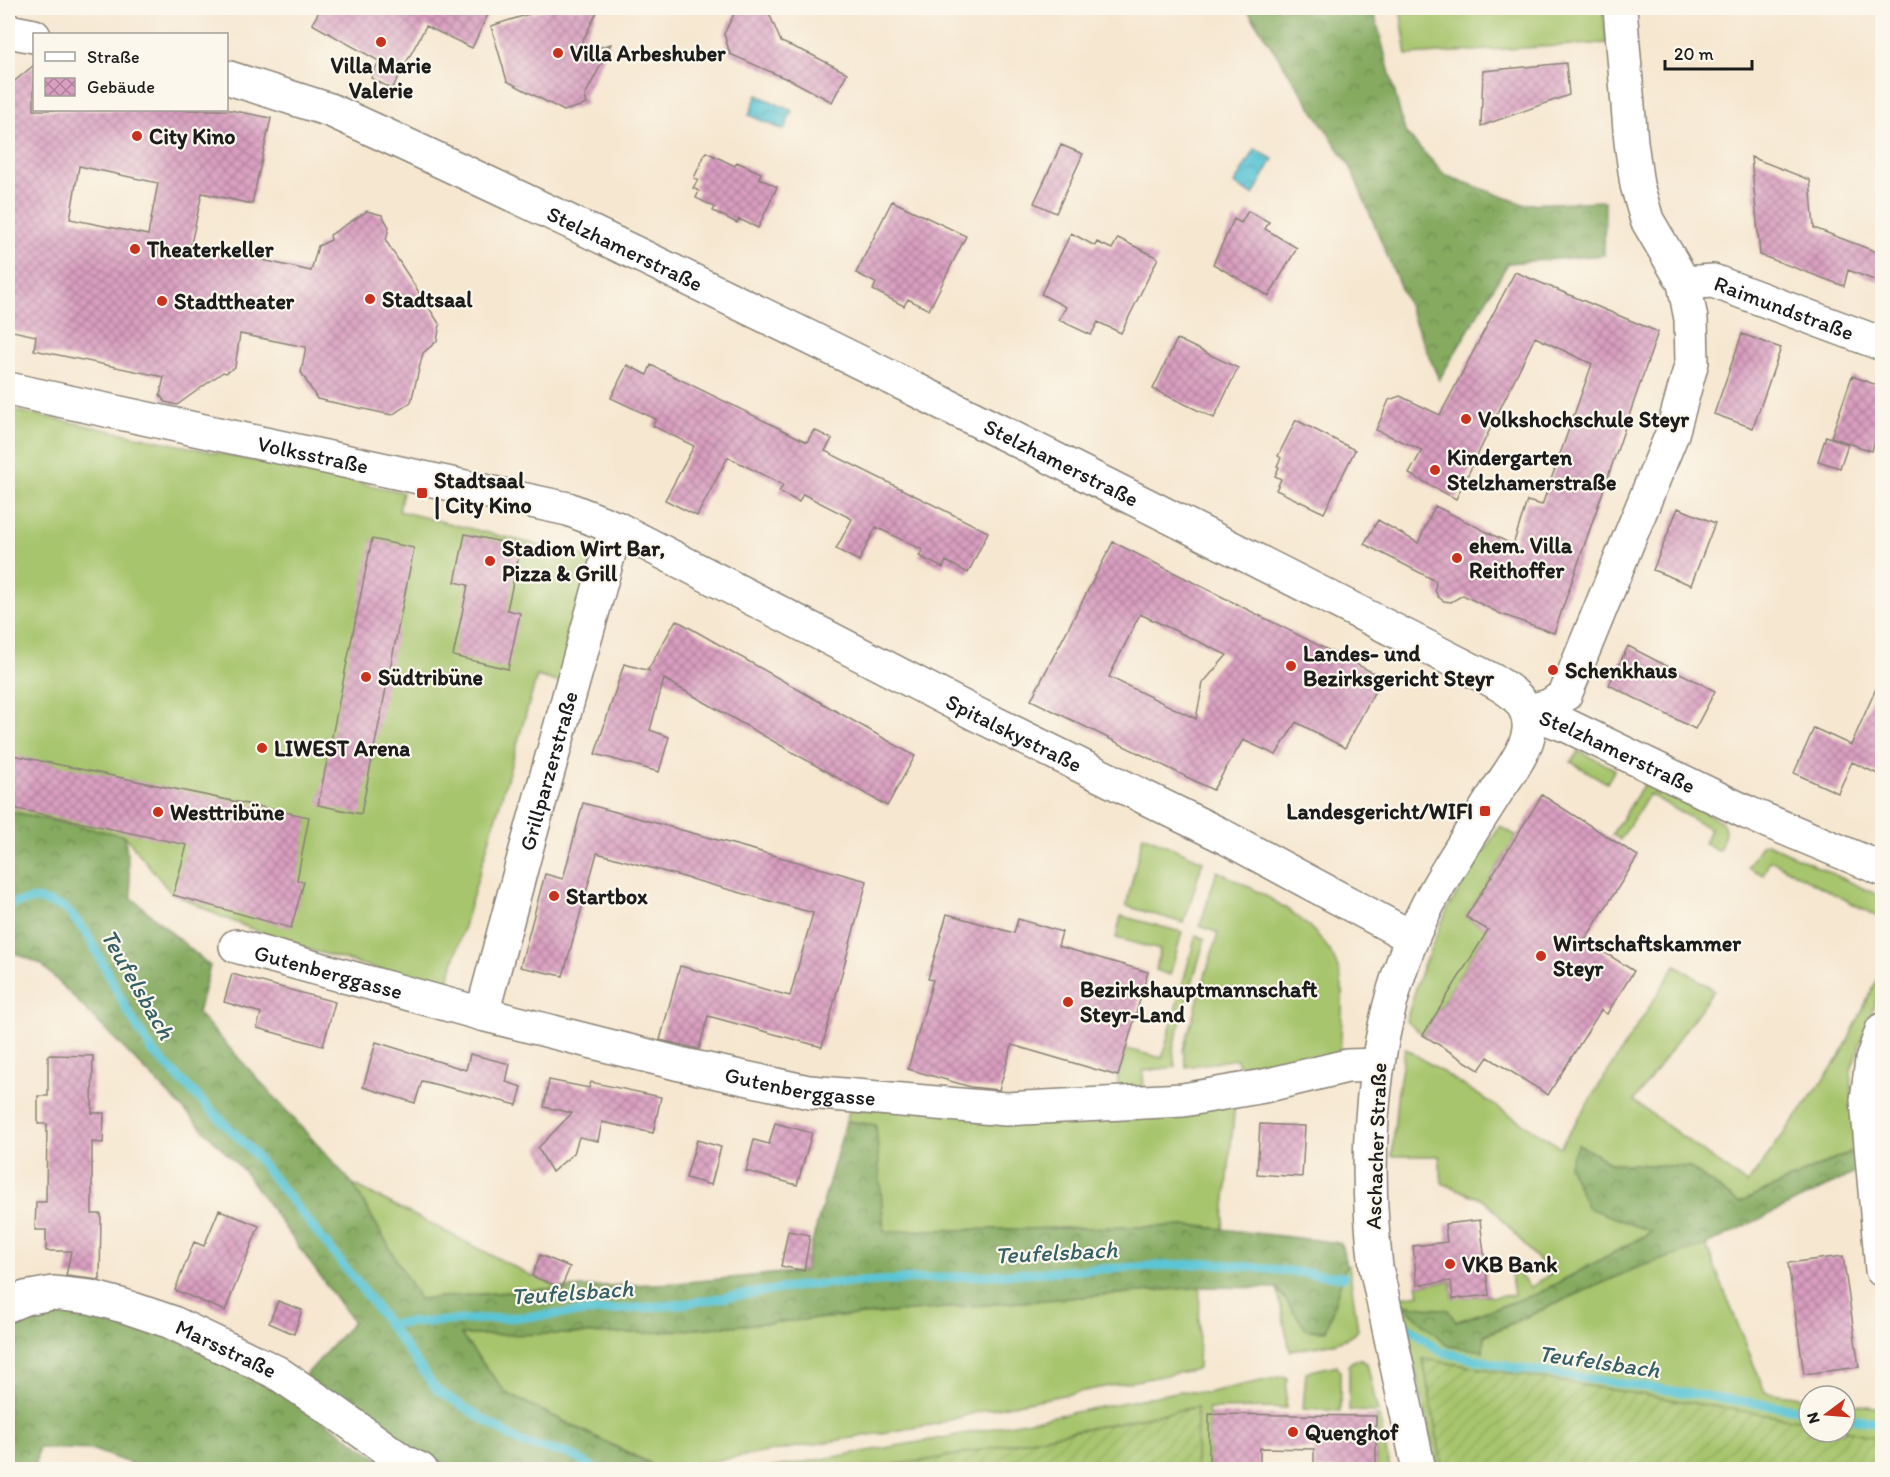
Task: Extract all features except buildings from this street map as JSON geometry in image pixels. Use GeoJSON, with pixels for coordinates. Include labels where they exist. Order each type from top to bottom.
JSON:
{"type":"FeatureCollection","features":[{"type":"Feature","properties":{"kind":"street"},"geometry":{"type":"LineString","coordinates":[[1527,711],[1549,705],[1566,695],[1672,434],[1692,362],[1691,319],[1684,283],[1647,220],[1637,185],[1631,142],[1620,8]]}},
{"type":"Feature","properties":{"kind":"street"},"geometry":{"type":"LineString","coordinates":[[8,30],[33,36]]}},
{"type":"Feature","properties":{"kind":"street","name":"Stelzhamerstraße"},"geometry":{"type":"LineString","coordinates":[[228,78],[330,110],[393,138],[1041,450],[1509,690],[1520,700],[1527,711],[1568,726],[1748,813],[1882,869]]}},
{"type":"Feature","properties":{"kind":"street","name":"Raimundstraße"},"geometry":{"type":"LineString","coordinates":[[1684,283],[1713,281],[1882,344]]}},
{"type":"Feature","properties":{"kind":"street","name":"Volksstraße"},"geometry":{"type":"LineString","coordinates":[[8,389],[568,509],[616,528]]}},
{"type":"Feature","properties":{"kind":"street","name":"Spitalskystraße"},"geometry":{"type":"LineString","coordinates":[[616,528],[974,713],[1221,835],[1411,938]]}},
{"type":"Feature","properties":{"kind":"street","name":"Grillparzerstraße"},"geometry":{"type":"LineString","coordinates":[[482,1014],[616,528]]}},
{"type":"Feature","properties":{"kind":"street","name":"Aschacher Straße"},"geometry":{"type":"LineString","coordinates":[[1419,1470],[1376,1267],[1372,1234],[1370,1192],[1377,1065],[1389,1009],[1411,938],[1436,889],[1514,766],[1528,736],[1527,711]]}},
{"type":"Feature","properties":{"kind":"street","name":"Gutenberggasse"},"geometry":{"type":"LineString","coordinates":[[236,946],[482,1014],[680,1064],[809,1092],[1006,1110],[1183,1100],[1263,1086],[1347,1066],[1377,1065]]}},
{"type":"Feature","properties":{"kind":"street"},"geometry":{"type":"LineString","coordinates":[[1882,1030],[1872,1060],[1867,1100],[1882,1270]]}},
{"type":"Feature","properties":{"kind":"street","name":"Marsstraße"},"geometry":{"type":"LineString","coordinates":[[8,1305],[25,1298],[53,1293],[90,1297],[171,1322],[276,1372],[404,1462],[422,1470]]}},
{"type":"Feature","properties":{"kind":"green space"},"geometry":{"type":"Polygon","coordinates":[[[1246,8],[1373,8],[1405,132],[1445,175],[1523,204],[1605,201],[1604,255],[1508,263],[1439,380],[1350,166],[1246,8]]]}},
{"type":"Feature","properties":{"kind":"green space"},"geometry":{"type":"Polygon","coordinates":[[[1400,8],[1603,8],[1607,43],[1407,55],[1400,8]]]}},
{"type":"Feature","properties":{"kind":"green space","name":"LIWEST Arena"},"geometry":{"type":"Polygon","coordinates":[[[8,409],[403,492],[399,511],[594,559],[561,683],[537,676],[446,988],[289,944],[222,917],[170,892],[125,836],[8,811],[8,409]]]}},
{"type":"Feature","properties":{"kind":"green space"},"geometry":{"type":"Polygon","coordinates":[[[1579,751],[1615,769],[1607,783],[1571,762],[1579,751]]]}},
{"type":"Feature","properties":{"kind":"green space"},"geometry":{"type":"Polygon","coordinates":[[[1645,783],[1721,821],[1725,832],[1719,851],[1704,843],[1710,829],[1649,794],[1620,840],[1612,834],[1645,783]]]}},
{"type":"Feature","properties":{"kind":"green space"},"geometry":{"type":"Polygon","coordinates":[[[8,811],[125,836],[132,898],[210,966],[198,1013],[353,1184],[419,1299],[561,1288],[677,1283],[804,1271],[846,1121],[876,1125],[884,1231],[1195,1226],[1341,1243],[1346,1265],[1326,1331],[1307,1330],[1277,1288],[1200,1287],[647,1333],[461,1335],[506,1393],[650,1464],[652,1469],[456,1469],[396,1443],[305,1376],[353,1322],[244,1171],[41,964],[8,950],[8,811]]]}},
{"type":"Feature","properties":{"kind":"green space"},"geometry":{"type":"Polygon","coordinates":[[[1500,826],[1517,836],[1466,917],[1488,930],[1423,1035],[1406,1021],[1420,974],[1448,908],[1500,826]]]}},
{"type":"Feature","properties":{"kind":"green space"},"geometry":{"type":"Polygon","coordinates":[[[1143,835],[1203,861],[1184,923],[1126,906],[1143,835]]]}},
{"type":"Feature","properties":{"kind":"green space"},"geometry":{"type":"Polygon","coordinates":[[[1767,843],[1882,897],[1882,919],[1770,860],[1763,875],[1748,867],[1761,845],[1767,843]]]}},
{"type":"Feature","properties":{"kind":"green space"},"geometry":{"type":"Polygon","coordinates":[[[1217,871],[1256,890],[1296,915],[1327,947],[1337,966],[1342,988],[1340,1056],[1241,1079],[1237,1059],[1186,1067],[1183,1050],[1218,933],[1200,926],[1217,871]]]}},
{"type":"Feature","properties":{"kind":"green space"},"geometry":{"type":"Polygon","coordinates":[[[1121,916],[1182,932],[1170,975],[1156,970],[1160,950],[1116,938],[1121,916]]]}},
{"type":"Feature","properties":{"kind":"green space"},"geometry":{"type":"Polygon","coordinates":[[[1196,935],[1205,939],[1173,1048],[1175,1067],[1143,1071],[1144,1092],[1117,1098],[1118,1076],[1126,1049],[1162,1058],[1196,935]]]}},
{"type":"Feature","properties":{"kind":"green space"},"geometry":{"type":"Polygon","coordinates":[[[1676,965],[1714,990],[1634,1101],[1747,1184],[1840,1057],[1882,969],[1882,982],[1851,1070],[1856,1149],[1739,1203],[1689,1167],[1610,1163],[1578,1144],[1653,1231],[1539,1293],[1455,1322],[1448,1310],[1403,1305],[1482,1351],[1484,1336],[1636,1268],[1706,1245],[1765,1392],[1797,1396],[1797,1420],[1423,1359],[1443,1469],[1438,1469],[1401,1297],[1419,1294],[1417,1285],[1451,1281],[1453,1298],[1514,1295],[1510,1270],[1514,1268],[1530,1288],[1550,1274],[1486,1201],[1442,1183],[1439,1156],[1392,1156],[1397,1097],[1405,1048],[1560,1147],[1676,965]]]}},
{"type":"Feature","properties":{"kind":"green space"},"geometry":{"type":"Polygon","coordinates":[[[1235,1103],[1223,1229],[1195,1226],[883,1231],[876,1125],[846,1121],[850,1109],[1235,1103]]]}},
{"type":"Feature","properties":{"kind":"green space"},"geometry":{"type":"Polygon","coordinates":[[[1578,1144],[1610,1163],[1689,1167],[1739,1203],[1856,1149],[1859,1171],[1706,1245],[1636,1268],[1484,1335],[1483,1351],[1448,1346],[1402,1304],[1448,1310],[1456,1322],[1539,1293],[1652,1232],[1588,1208],[1568,1166],[1578,1144]]]}},
{"type":"Feature","properties":{"kind":"green space"},"geometry":{"type":"Polygon","coordinates":[[[353,1184],[532,1276],[561,1288],[418,1299],[353,1184]]]}},
{"type":"Feature","properties":{"kind":"green space"},"geometry":{"type":"Polygon","coordinates":[[[1346,1265],[1349,1265],[1358,1330],[1346,1339],[1337,1342],[1290,1351],[1277,1288],[1307,1330],[1326,1331],[1346,1265]]]}},
{"type":"Feature","properties":{"kind":"green space"},"geometry":{"type":"Polygon","coordinates":[[[1200,1287],[1198,1369],[981,1411],[936,1424],[666,1469],[652,1469],[650,1463],[506,1393],[460,1335],[647,1333],[1200,1287]]]}},
{"type":"Feature","properties":{"kind":"green space"},"geometry":{"type":"Polygon","coordinates":[[[75,1309],[121,1317],[197,1349],[288,1396],[393,1469],[145,1469],[94,1450],[39,1448],[34,1469],[8,1470],[8,1324],[41,1311],[75,1309]]]}},
{"type":"Feature","properties":{"kind":"green space"},"geometry":{"type":"Polygon","coordinates":[[[1423,1359],[1797,1420],[1797,1444],[1857,1444],[1857,1433],[1882,1439],[1882,1469],[1443,1469],[1423,1359]]]}},
{"type":"Feature","properties":{"kind":"green space"},"geometry":{"type":"Polygon","coordinates":[[[1356,1360],[1367,1363],[1378,1412],[1349,1411],[1349,1365],[1356,1360]]]}},
{"type":"Feature","properties":{"kind":"green space"},"geometry":{"type":"Polygon","coordinates":[[[1337,1365],[1340,1371],[1340,1411],[1303,1409],[1306,1372],[1337,1365]]]}},
{"type":"Feature","properties":{"kind":"green space"},"geometry":{"type":"Polygon","coordinates":[[[1284,1376],[1287,1378],[1286,1408],[1208,1409],[1209,1469],[1196,1469],[1196,1407],[930,1460],[856,1470],[759,1470],[948,1437],[1181,1391],[1206,1393],[1284,1376]]]}},
{"type":"Feature","properties":{"kind":"green space"},"geometry":{"type":"Polygon","coordinates":[[[1857,1405],[1882,1408],[1882,1439],[1857,1433],[1857,1405]]]}},
{"type":"Feature","properties":{"kind":"green space"},"geometry":{"type":"Polygon","coordinates":[[[1197,1407],[1196,1469],[856,1469],[930,1460],[1197,1407]]]}},
{"type":"Feature","properties":{"kind":"green space"},"geometry":{"type":"Polygon","coordinates":[[[1376,1416],[1379,1416],[1390,1469],[1376,1470],[1376,1416]]]}},
{"type":"Feature","properties":{"kind":"water"},"geometry":{"type":"Polygon","coordinates":[[[757,95],[792,111],[784,130],[749,115],[757,95]]]}},
{"type":"Feature","properties":{"kind":"water"},"geometry":{"type":"Polygon","coordinates":[[[1255,149],[1273,159],[1253,195],[1234,184],[1255,149]]]}},
{"type":"Feature","properties":{"kind":"waterway","name":"Teufelsbach"},"geometry":{"type":"LineString","coordinates":[[8,904],[37,899],[65,908],[86,932],[128,1012],[152,1051],[250,1149],[360,1286],[437,1390],[521,1443],[570,1454],[597,1470]]}},
{"type":"Feature","properties":{"kind":"waterway","name":"Teufelsbach"},"geometry":{"type":"LineString","coordinates":[[387,1324],[524,1317],[675,1305],[807,1285],[1212,1263],[1344,1277]]}},
{"type":"Feature","properties":{"kind":"waterway","name":"Teufelsbach"},"geometry":{"type":"LineString","coordinates":[[1396,1317],[1441,1352],[1511,1367],[1797,1409]]}},
{"type":"Feature","properties":{"kind":"waterway","name":"Teufelsbach"},"geometry":{"type":"LineString","coordinates":[[1857,1419],[1882,1423]]}},
{"type":"Feature","properties":{"kind":"place","name":"Villa Marie Valerie"},"geometry":{"type":"Point","coordinates":[381,42]}},
{"type":"Feature","properties":{"kind":"place","name":"Villa Arbeshuber"},"geometry":{"type":"Point","coordinates":[558,53]}},
{"type":"Feature","properties":{"kind":"place","name":"City Kino"},"geometry":{"type":"Point","coordinates":[137,136]}},
{"type":"Feature","properties":{"kind":"place","name":"Theaterkeller"},"geometry":{"type":"Point","coordinates":[135,249]}},
{"type":"Feature","properties":{"kind":"place","name":"Stadtsaal"},"geometry":{"type":"Point","coordinates":[370,299]}},
{"type":"Feature","properties":{"kind":"place","name":"Stadttheater"},"geometry":{"type":"Point","coordinates":[162,301]}},
{"type":"Feature","properties":{"kind":"place","name":"Volkshochschule Steyr"},"geometry":{"type":"Point","coordinates":[1466,419]}},
{"type":"Feature","properties":{"kind":"place","name":"Kindergarten Stelzhamerstraße"},"geometry":{"type":"Point","coordinates":[1435,470]}},
{"type":"Feature","properties":{"kind":"place","name":"Stadtsaal | City Kino"},"geometry":{"type":"Point","coordinates":[422,493]}},
{"type":"Feature","properties":{"kind":"place","name":"ehem. Villa Reithoffer"},"geometry":{"type":"Point","coordinates":[1457,558]}},
{"type":"Feature","properties":{"kind":"place","name":"Stadion Wirt Bar, Pizza & Grill"},"geometry":{"type":"Point","coordinates":[490,561]}},
{"type":"Feature","properties":{"kind":"place","name":"Landes- und Bezirksgericht Steyr"},"geometry":{"type":"Point","coordinates":[1291,666]}},
{"type":"Feature","properties":{"kind":"place","name":"Schenkhaus"},"geometry":{"type":"Point","coordinates":[1553,670]}},
{"type":"Feature","properties":{"kind":"place","name":"Südtribüne"},"geometry":{"type":"Point","coordinates":[366,677]}},
{"type":"Feature","properties":{"kind":"place","name":"LIWEST Arena"},"geometry":{"type":"Point","coordinates":[262,748]}},
{"type":"Feature","properties":{"kind":"place","name":"Landesgericht/WIFI"},"geometry":{"type":"Point","coordinates":[1485,811]}},
{"type":"Feature","properties":{"kind":"place","name":"Westtribüne"},"geometry":{"type":"Point","coordinates":[158,812]}},
{"type":"Feature","properties":{"kind":"place","name":"Startbox"},"geometry":{"type":"Point","coordinates":[554,896]}},
{"type":"Feature","properties":{"kind":"place","name":"Wirtschaftskammer Steyr"},"geometry":{"type":"Point","coordinates":[1541,956]}},
{"type":"Feature","properties":{"kind":"place","name":"Bezirkshauptmannschaft Steyr-Land"},"geometry":{"type":"Point","coordinates":[1068,1002]}},
{"type":"Feature","properties":{"kind":"place","name":"VKB Bank"},"geometry":{"type":"Point","coordinates":[1450,1264]}},
{"type":"Feature","properties":{"kind":"place","name":"Quenghof"},"geometry":{"type":"Point","coordinates":[1293,1432]}}]}
